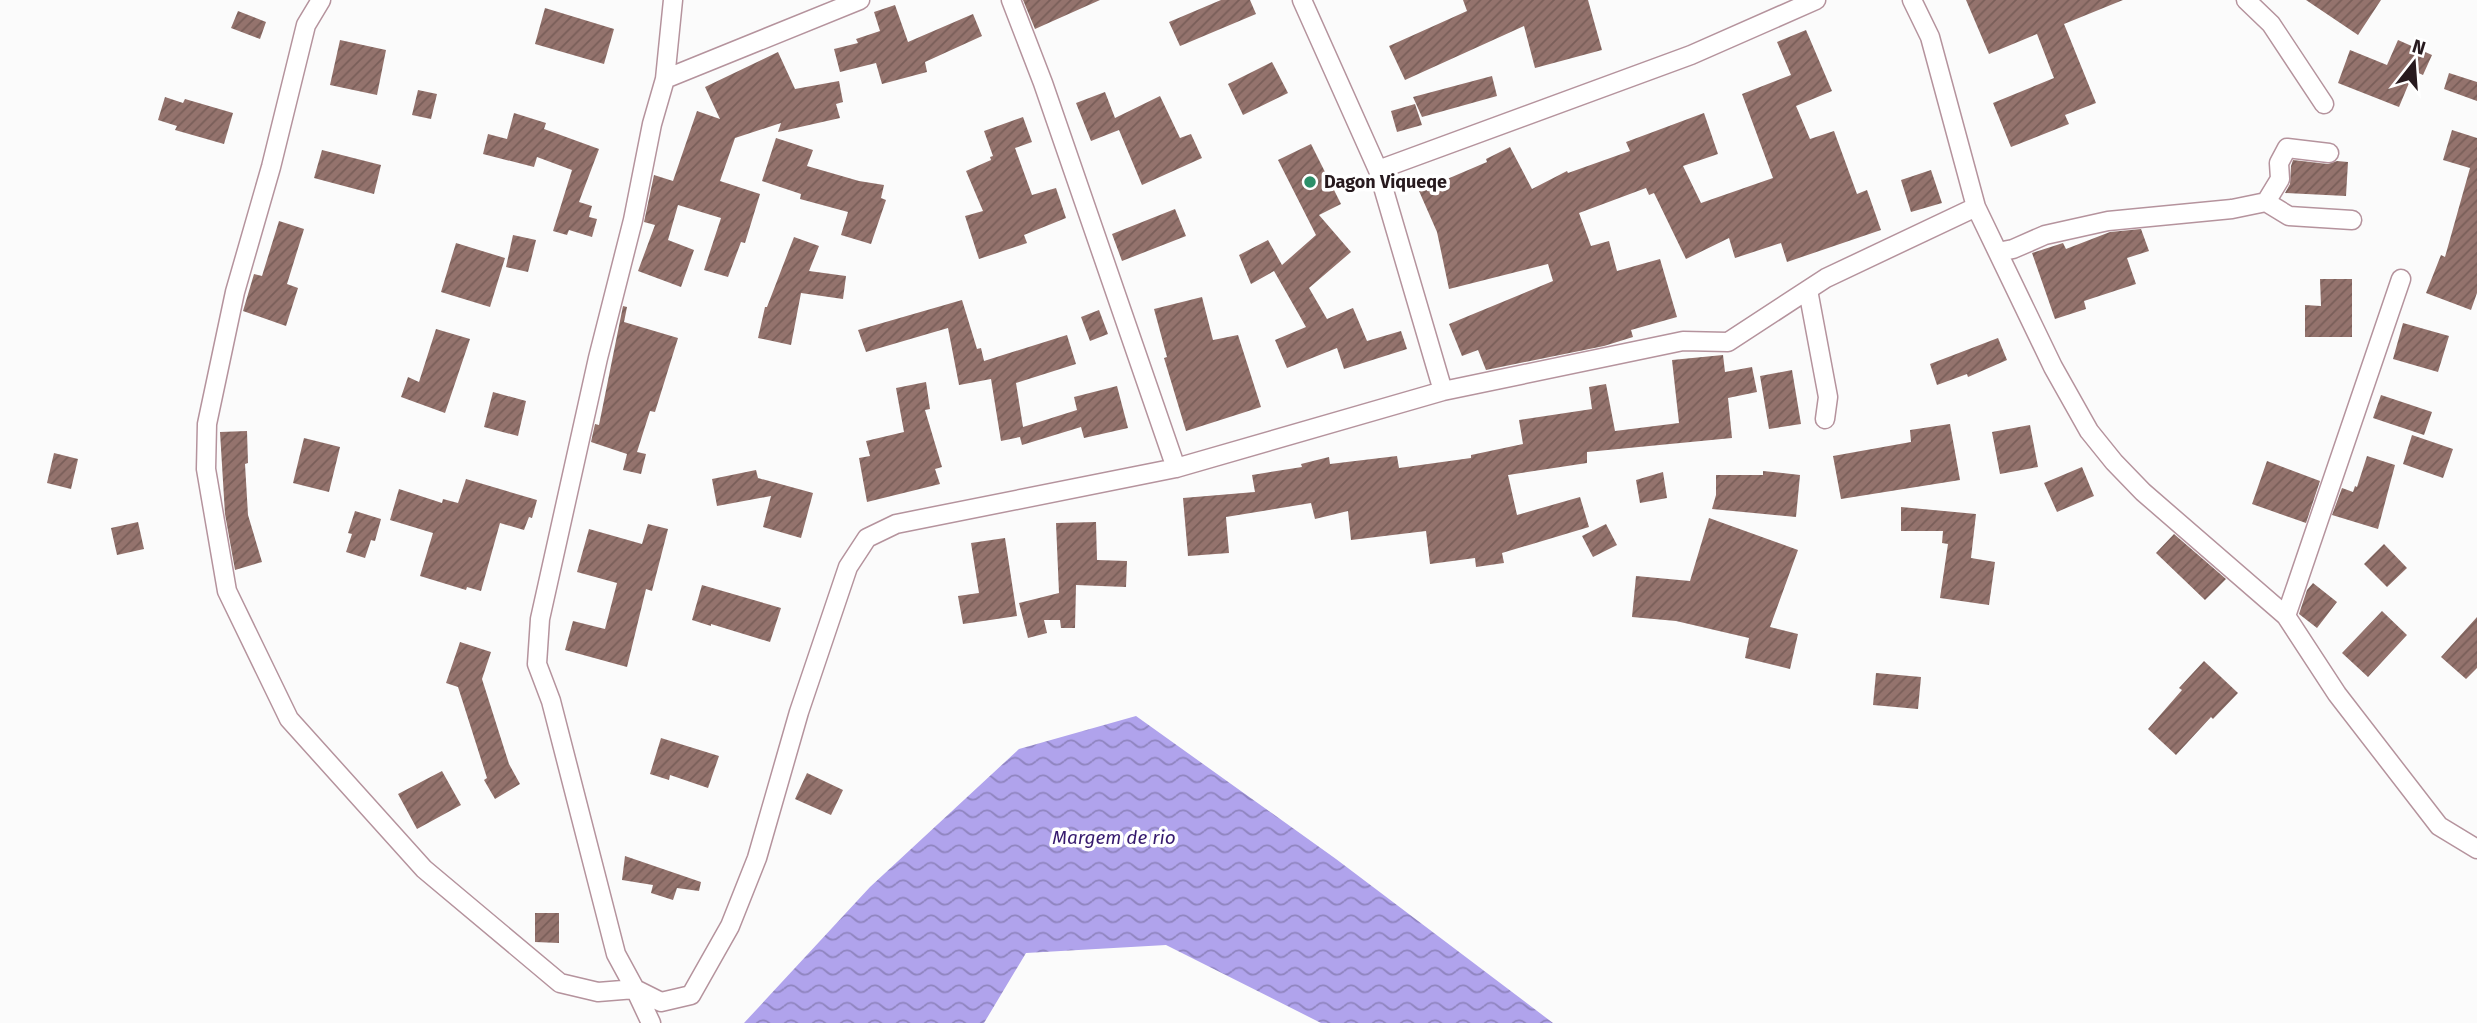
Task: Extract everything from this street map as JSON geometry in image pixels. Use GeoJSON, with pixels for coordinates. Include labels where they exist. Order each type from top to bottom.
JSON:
{"type":"FeatureCollection","features":[{"type":"Feature","properties":{"kind":"street"},"geometry":{"type":"LineString","coordinates":[[321,0],[306,25],[271,167],[235,292],[207,424],[206,469],[227,591],[289,719],[424,869],[560,983],[598,992],[635,989],[662,1002],[691,995],[730,926],[757,858],[799,712],[848,567],[867,538],[896,524],[1176,468],[1443,391],[1683,341],[1728,342],[1826,278],[1976,207]]}},
{"type":"Feature","properties":{"kind":"street"},"geometry":{"type":"LineString","coordinates":[[651,1023],[616,954],[551,701],[537,664],[543,606],[598,359],[633,220],[652,124],[665,79],[673,0]]}},
{"type":"Feature","properties":{"kind":"street"},"geometry":{"type":"LineString","coordinates":[[665,79],[860,0]]}},
{"type":"Feature","properties":{"kind":"street"},"geometry":{"type":"LineString","coordinates":[[1011,0],[1043,83],[1176,468]]}},
{"type":"Feature","properties":{"kind":"street"},"geometry":{"type":"LineString","coordinates":[[1302,0],[1378,170],[1443,391]]}},
{"type":"Feature","properties":{"kind":"street"},"geometry":{"type":"LineString","coordinates":[[1378,170],[1691,55],[1816,0]]}},
{"type":"Feature","properties":{"kind":"street"},"geometry":{"type":"LineString","coordinates":[[1912,0],[1930,37],[1976,207],[2053,367],[2089,431],[2143,492],[2286,616],[2337,694],[2440,826],[2477,849]]}},
{"type":"Feature","properties":{"kind":"street"},"geometry":{"type":"LineString","coordinates":[[2246,0],[2271,24],[2324,104]]}},
{"type":"Feature","properties":{"kind":"street"},"geometry":{"type":"LineString","coordinates":[[2266,202],[2280,178],[2279,163],[2287,148],[2329,153]]}},
{"type":"Feature","properties":{"kind":"street"},"geometry":{"type":"LineString","coordinates":[[1998,252],[2013,249],[2045,234],[2108,221],[2232,209],[2266,202],[2289,216],[2352,220]]}},
{"type":"Feature","properties":{"kind":"street"},"geometry":{"type":"LineString","coordinates":[[2286,616],[2401,279]]}},
{"type":"Feature","properties":{"kind":"street"},"geometry":{"type":"LineString","coordinates":[[1808,290],[1828,397],[1825,419]]}},
{"type":"Feature","properties":{"kind":"water","name":"Margem de rio"},"geometry":{"type":"Polygon","coordinates":[[[1136,716],[1336,859],[1553,1023],[1321,1023],[1166,945],[1026,953],[984,1023],[744,1023],[870,887],[1019,749],[1136,716]]]}},
{"type":"Feature","properties":{"kind":"building"},"geometry":{"type":"Polygon","coordinates":[[[1023,0],[1100,0],[1035,29],[1023,0]]]}},
{"type":"Feature","properties":{"kind":"building"},"geometry":{"type":"Polygon","coordinates":[[[1221,0],[1250,0],[1256,14],[1180,46],[1169,22],[1221,0]]]}},
{"type":"Feature","properties":{"kind":"building"},"geometry":{"type":"Polygon","coordinates":[[[1463,0],[1588,0],[1602,50],[1535,68],[1524,26],[1405,80],[1389,46],[1467,11],[1463,0]]]}},
{"type":"Feature","properties":{"kind":"building"},"geometry":{"type":"Polygon","coordinates":[[[1966,0],[2123,0],[2064,24],[2096,103],[2065,115],[2069,124],[2011,147],[1993,103],[2054,78],[2037,34],[1989,54],[1966,0]]]}},
{"type":"Feature","properties":{"kind":"building"},"geometry":{"type":"Polygon","coordinates":[[[2306,0],[2381,0],[2358,35],[2306,0]]]}},
{"type":"Feature","properties":{"kind":"building"},"geometry":{"type":"Polygon","coordinates":[[[895,5],[908,42],[973,14],[982,36],[925,62],[927,72],[882,84],[876,63],[840,72],[834,49],[858,43],[856,39],[880,31],[874,12],[895,5]]]}},
{"type":"Feature","properties":{"kind":"building"},"geometry":{"type":"Polygon","coordinates":[[[545,8],[614,29],[604,64],[535,44],[545,8]]]}},
{"type":"Feature","properties":{"kind":"building"},"geometry":{"type":"Polygon","coordinates":[[[238,11],[266,22],[260,39],[231,28],[238,11]]]}},
{"type":"Feature","properties":{"kind":"building"},"geometry":{"type":"Polygon","coordinates":[[[1806,30],[1832,91],[1796,106],[1810,139],[1834,131],[1857,194],[1867,190],[1881,230],[1787,262],[1781,243],[1735,258],[1729,238],[1686,259],[1654,193],[1649,195],[1646,188],[1579,213],[1591,246],[1609,241],[1617,271],[1660,259],[1677,317],[1631,330],[1633,337],[1604,346],[1486,370],[1478,350],[1462,356],[1449,324],[1553,281],[1548,264],[1449,289],[1437,232],[1419,191],[1487,162],[1486,159],[1510,147],[1532,189],[1567,171],[1568,173],[1630,151],[1626,142],[1704,113],[1718,154],[1683,166],[1701,203],[1773,178],[1742,94],[1791,75],[1777,42],[1806,30]]]}},
{"type":"Feature","properties":{"kind":"building"},"geometry":{"type":"Polygon","coordinates":[[[340,40],[386,50],[377,95],[330,85],[340,40]]]}},
{"type":"Feature","properties":{"kind":"building"},"geometry":{"type":"Polygon","coordinates":[[[2398,40],[2432,55],[2423,75],[2414,71],[2399,107],[2338,83],[2350,50],[2387,65],[2398,40]]]}},
{"type":"Feature","properties":{"kind":"building"},"geometry":{"type":"Polygon","coordinates":[[[778,52],[795,89],[839,81],[843,102],[836,104],[840,118],[778,132],[781,123],[735,138],[720,181],[760,194],[745,243],[741,242],[728,277],[704,270],[721,218],[678,205],[668,240],[694,250],[681,287],[638,271],[655,225],[644,222],[654,175],[673,181],[697,111],[720,119],[705,87],[778,52]]]}},
{"type":"Feature","properties":{"kind":"building"},"geometry":{"type":"Polygon","coordinates":[[[1272,62],[1288,93],[1243,115],[1228,84],[1272,62]]]}},
{"type":"Feature","properties":{"kind":"building"},"geometry":{"type":"Polygon","coordinates":[[[2449,73],[2477,82],[2477,101],[2444,89],[2449,73]]]}},
{"type":"Feature","properties":{"kind":"building"},"geometry":{"type":"Polygon","coordinates":[[[1492,76],[1497,96],[1422,117],[1413,97],[1492,76]]]}},
{"type":"Feature","properties":{"kind":"building"},"geometry":{"type":"Polygon","coordinates":[[[418,90],[437,94],[431,119],[412,115],[418,90]]]}},
{"type":"Feature","properties":{"kind":"building"},"geometry":{"type":"Polygon","coordinates":[[[1105,92],[1115,118],[1160,96],[1180,138],[1191,134],[1202,158],[1142,185],[1119,130],[1091,141],[1076,103],[1105,92]]]}},
{"type":"Feature","properties":{"kind":"building"},"geometry":{"type":"Polygon","coordinates":[[[165,97],[183,103],[185,99],[233,113],[224,144],[175,130],[177,126],[158,120],[165,97]]]}},
{"type":"Feature","properties":{"kind":"building"},"geometry":{"type":"Polygon","coordinates":[[[1415,104],[1422,125],[1397,132],[1391,111],[1415,104]]]}},
{"type":"Feature","properties":{"kind":"building"},"geometry":{"type":"Polygon","coordinates":[[[514,113],[546,123],[544,129],[599,149],[579,202],[592,206],[589,217],[597,219],[592,237],[569,230],[567,235],[553,231],[572,170],[537,157],[534,167],[483,154],[488,134],[507,139],[514,113]]]}},
{"type":"Feature","properties":{"kind":"building"},"geometry":{"type":"Polygon","coordinates":[[[1023,117],[1032,142],[1015,148],[1032,195],[1056,188],[1066,218],[1024,235],[1027,243],[979,259],[965,216],[983,211],[966,171],[991,160],[990,157],[993,156],[984,131],[1023,117]]]}},
{"type":"Feature","properties":{"kind":"building"},"geometry":{"type":"Polygon","coordinates":[[[2452,130],[2477,138],[2477,293],[2471,310],[2426,293],[2441,255],[2445,257],[2470,168],[2443,160],[2452,130]]]}},
{"type":"Feature","properties":{"kind":"building"},"geometry":{"type":"Polygon","coordinates":[[[776,138],[813,150],[807,166],[859,181],[884,185],[881,198],[886,200],[871,244],[841,235],[848,212],[800,199],[801,194],[762,181],[776,138]]]}},
{"type":"Feature","properties":{"kind":"building"},"geometry":{"type":"Polygon","coordinates":[[[1311,144],[1341,204],[1319,215],[1351,252],[1309,288],[1327,319],[1353,308],[1367,341],[1401,331],[1407,349],[1344,369],[1337,348],[1287,368],[1275,340],[1306,327],[1274,271],[1251,284],[1239,255],[1268,240],[1282,265],[1316,235],[1278,160],[1311,144]]]}},
{"type":"Feature","properties":{"kind":"building"},"geometry":{"type":"Polygon","coordinates":[[[322,150],[381,165],[374,194],[314,178],[322,150]]]}},
{"type":"Feature","properties":{"kind":"building"},"geometry":{"type":"Polygon","coordinates":[[[2293,160],[2328,164],[2348,162],[2346,196],[2285,193],[2290,184],[2293,160]]]}},
{"type":"Feature","properties":{"kind":"building"},"geometry":{"type":"Polygon","coordinates":[[[1931,170],[1942,203],[1911,212],[1901,180],[1931,170]]]}},
{"type":"Feature","properties":{"kind":"building"},"geometry":{"type":"Polygon","coordinates":[[[1175,209],[1186,236],[1122,261],[1112,234],[1175,209]]]}},
{"type":"Feature","properties":{"kind":"building"},"geometry":{"type":"Polygon","coordinates":[[[279,221],[304,229],[287,284],[298,288],[286,326],[243,311],[254,274],[262,276],[279,221]]]}},
{"type":"Feature","properties":{"kind":"building"},"geometry":{"type":"Polygon","coordinates":[[[2141,229],[2149,251],[2127,258],[2136,284],[2084,301],[2086,309],[2055,319],[2032,253],[2063,243],[2066,249],[2110,232],[2141,229]]]}},
{"type":"Feature","properties":{"kind":"building"},"geometry":{"type":"Polygon","coordinates":[[[513,235],[536,240],[528,272],[506,267],[513,235]]]}},
{"type":"Feature","properties":{"kind":"building"},"geometry":{"type":"Polygon","coordinates":[[[794,237],[819,246],[809,271],[846,276],[843,299],[801,293],[791,345],[758,338],[765,307],[794,237]]]}},
{"type":"Feature","properties":{"kind":"building"},"geometry":{"type":"Polygon","coordinates":[[[456,243],[505,258],[490,307],[441,292],[456,243]]]}},
{"type":"Feature","properties":{"kind":"building"},"geometry":{"type":"Polygon","coordinates":[[[2320,279],[2352,279],[2352,337],[2305,337],[2305,305],[2321,306],[2320,279]]]}},
{"type":"Feature","properties":{"kind":"building"},"geometry":{"type":"Polygon","coordinates":[[[1202,297],[1213,340],[1238,335],[1261,407],[1186,431],[1164,358],[1167,357],[1154,309],[1202,297]]]}},
{"type":"Feature","properties":{"kind":"building"},"geometry":{"type":"Polygon","coordinates":[[[962,300],[977,349],[981,348],[984,361],[1067,335],[1076,364],[1016,383],[1023,427],[1077,410],[1074,397],[1117,386],[1128,428],[1084,438],[1081,427],[1022,445],[1020,437],[1001,441],[991,379],[959,385],[948,328],[866,352],[858,330],[962,300]]]}},
{"type":"Feature","properties":{"kind":"building"},"geometry":{"type":"Polygon","coordinates":[[[623,306],[627,307],[624,322],[678,338],[655,412],[650,411],[637,452],[646,454],[641,474],[623,470],[627,454],[591,442],[595,424],[599,425],[623,306]]]}},
{"type":"Feature","properties":{"kind":"building"},"geometry":{"type":"Polygon","coordinates":[[[1099,310],[1108,334],[1090,341],[1081,317],[1099,310]]]}},
{"type":"Feature","properties":{"kind":"building"},"geometry":{"type":"Polygon","coordinates":[[[2403,323],[2449,336],[2438,372],[2393,359],[2403,323]]]}},
{"type":"Feature","properties":{"kind":"building"},"geometry":{"type":"Polygon","coordinates":[[[436,329],[470,339],[445,413],[401,397],[408,377],[419,382],[436,329]]]}},
{"type":"Feature","properties":{"kind":"building"},"geometry":{"type":"Polygon","coordinates":[[[1998,338],[2007,360],[1968,377],[1967,374],[1937,385],[1930,364],[1998,338]]]}},
{"type":"Feature","properties":{"kind":"building"},"geometry":{"type":"Polygon","coordinates":[[[1723,355],[1725,372],[1752,367],[1757,392],[1728,398],[1732,438],[1587,452],[1587,463],[1508,475],[1517,515],[1580,497],[1589,527],[1502,553],[1504,563],[1476,567],[1475,558],[1430,564],[1426,531],[1351,540],[1348,511],[1315,519],[1311,503],[1226,517],[1229,553],[1188,556],[1183,498],[1255,492],[1252,475],[1302,467],[1301,464],[1329,457],[1330,464],[1397,456],[1399,468],[1471,458],[1471,455],[1523,444],[1519,420],[1592,409],[1589,387],[1606,384],[1615,431],[1679,423],[1672,360],[1723,355]]]}},
{"type":"Feature","properties":{"kind":"building"},"geometry":{"type":"Polygon","coordinates":[[[1792,370],[1801,424],[1769,429],[1760,376],[1792,370]]]}},
{"type":"Feature","properties":{"kind":"building"},"geometry":{"type":"Polygon","coordinates":[[[926,382],[930,409],[925,410],[942,467],[935,469],[940,484],[867,502],[859,458],[870,456],[866,441],[904,432],[896,388],[926,382]]]}},
{"type":"Feature","properties":{"kind":"building"},"geometry":{"type":"Polygon","coordinates":[[[493,392],[526,401],[518,436],[484,427],[493,392]]]}},
{"type":"Feature","properties":{"kind":"building"},"geometry":{"type":"Polygon","coordinates":[[[2381,395],[2432,412],[2424,435],[2373,418],[2381,395]]]}},
{"type":"Feature","properties":{"kind":"building"},"geometry":{"type":"Polygon","coordinates":[[[1950,424],[1960,480],[1841,499],[1833,456],[1911,442],[1910,430],[1950,424]]]}},
{"type":"Feature","properties":{"kind":"building"},"geometry":{"type":"Polygon","coordinates":[[[2030,425],[2038,467],[2000,474],[1992,432],[2030,425]]]}},
{"type":"Feature","properties":{"kind":"building"},"geometry":{"type":"Polygon","coordinates":[[[247,431],[248,463],[245,464],[248,515],[262,562],[235,570],[225,514],[220,432],[247,431]]]}},
{"type":"Feature","properties":{"kind":"building"},"geometry":{"type":"Polygon","coordinates":[[[2412,435],[2453,449],[2443,478],[2403,464],[2412,435]]]}},
{"type":"Feature","properties":{"kind":"building"},"geometry":{"type":"Polygon","coordinates":[[[304,438],[340,447],[329,492],[293,483],[304,438]]]}},
{"type":"Feature","properties":{"kind":"building"},"geometry":{"type":"Polygon","coordinates":[[[54,453],[78,459],[71,489],[47,483],[54,453]]]}},
{"type":"Feature","properties":{"kind":"building"},"geometry":{"type":"Polygon","coordinates":[[[2367,456],[2395,465],[2378,529],[2332,515],[2342,488],[2353,492],[2355,486],[2357,487],[2367,456]]]}},
{"type":"Feature","properties":{"kind":"building"},"geometry":{"type":"Polygon","coordinates":[[[2267,461],[2320,481],[2306,523],[2252,504],[2267,461]]]}},
{"type":"Feature","properties":{"kind":"building"},"geometry":{"type":"Polygon","coordinates":[[[2082,467],[2094,496],[2057,512],[2044,483],[2082,467]]]}},
{"type":"Feature","properties":{"kind":"building"},"geometry":{"type":"Polygon","coordinates":[[[756,470],[758,478],[813,493],[801,538],[763,527],[771,496],[717,506],[712,479],[756,470]]]}},
{"type":"Feature","properties":{"kind":"building"},"geometry":{"type":"Polygon","coordinates":[[[1763,471],[1800,475],[1796,517],[1712,509],[1716,495],[1716,475],[1763,475],[1763,471]]]}},
{"type":"Feature","properties":{"kind":"building"},"geometry":{"type":"Polygon","coordinates":[[[1663,472],[1667,498],[1640,503],[1636,480],[1663,472]]]}},
{"type":"Feature","properties":{"kind":"building"},"geometry":{"type":"Polygon","coordinates":[[[466,479],[537,500],[532,518],[529,517],[524,530],[500,523],[481,591],[467,587],[466,590],[420,576],[433,533],[390,520],[399,489],[442,503],[443,499],[458,503],[466,479]]]}},
{"type":"Feature","properties":{"kind":"building"},"geometry":{"type":"Polygon","coordinates":[[[1901,507],[1976,514],[1971,558],[1995,562],[1989,605],[1940,598],[1948,544],[1942,543],[1943,531],[1901,531],[1901,507]]]}},
{"type":"Feature","properties":{"kind":"building"},"geometry":{"type":"Polygon","coordinates":[[[355,511],[381,519],[375,541],[371,540],[365,558],[346,552],[352,534],[348,533],[355,511]]]}},
{"type":"Feature","properties":{"kind":"building"},"geometry":{"type":"Polygon","coordinates":[[[1709,518],[1798,550],[1770,627],[1798,634],[1790,669],[1745,658],[1749,638],[1676,621],[1632,617],[1636,576],[1690,581],[1709,518]]]}},
{"type":"Feature","properties":{"kind":"building"},"geometry":{"type":"Polygon","coordinates":[[[138,522],[144,549],[117,555],[111,528],[138,522]]]}},
{"type":"Feature","properties":{"kind":"building"},"geometry":{"type":"Polygon","coordinates":[[[1096,522],[1097,560],[1127,561],[1126,587],[1076,585],[1075,628],[1061,628],[1060,620],[1044,620],[1047,633],[1028,638],[1019,603],[1059,593],[1056,523],[1096,522]]]}},
{"type":"Feature","properties":{"kind":"building"},"geometry":{"type":"Polygon","coordinates":[[[648,524],[668,529],[652,591],[646,589],[627,667],[565,650],[573,621],[605,629],[617,583],[577,572],[589,529],[642,544],[648,524]]]}},
{"type":"Feature","properties":{"kind":"building"},"geometry":{"type":"Polygon","coordinates":[[[1606,524],[1617,545],[1593,557],[1582,536],[1606,524]]]}},
{"type":"Feature","properties":{"kind":"building"},"geometry":{"type":"Polygon","coordinates":[[[2174,534],[2226,579],[2205,600],[2156,553],[2174,534]]]}},
{"type":"Feature","properties":{"kind":"building"},"geometry":{"type":"Polygon","coordinates":[[[1005,538],[1017,616],[963,624],[958,596],[979,593],[971,543],[1005,538]]]}},
{"type":"Feature","properties":{"kind":"building"},"geometry":{"type":"Polygon","coordinates":[[[2384,544],[2407,568],[2387,587],[2364,564],[2384,544]]]}},
{"type":"Feature","properties":{"kind":"building"},"geometry":{"type":"Polygon","coordinates":[[[2313,583],[2337,602],[2317,628],[2299,614],[2307,590],[2313,583]]]}},
{"type":"Feature","properties":{"kind":"building"},"geometry":{"type":"Polygon","coordinates":[[[702,585],[781,608],[770,642],[692,620],[702,585]]]}},
{"type":"Feature","properties":{"kind":"building"},"geometry":{"type":"Polygon","coordinates":[[[2382,611],[2407,635],[2368,677],[2342,653],[2382,611]]]}},
{"type":"Feature","properties":{"kind":"building"},"geometry":{"type":"Polygon","coordinates":[[[2477,617],[2477,668],[2466,679],[2441,657],[2477,617]]]}},
{"type":"Feature","properties":{"kind":"building"},"geometry":{"type":"Polygon","coordinates":[[[460,642],[491,652],[482,679],[509,764],[520,784],[495,799],[484,780],[487,778],[458,687],[446,683],[460,642]]]}},
{"type":"Feature","properties":{"kind":"building"},"geometry":{"type":"Polygon","coordinates":[[[2204,661],[2238,693],[2213,719],[2211,717],[2176,755],[2148,729],[2182,690],[2179,688],[2204,661]]]}},
{"type":"Feature","properties":{"kind":"building"},"geometry":{"type":"Polygon","coordinates":[[[1876,673],[1921,677],[1918,709],[1873,705],[1876,673]]]}},
{"type":"Feature","properties":{"kind":"building"},"geometry":{"type":"Polygon","coordinates":[[[661,738],[719,756],[708,788],[670,775],[669,780],[650,774],[661,738]]]}},
{"type":"Feature","properties":{"kind":"building"},"geometry":{"type":"Polygon","coordinates":[[[442,771],[461,805],[417,829],[398,794],[442,771]]]}},
{"type":"Feature","properties":{"kind":"building"},"geometry":{"type":"Polygon","coordinates":[[[807,773],[843,790],[831,815],[795,799],[807,773]]]}},
{"type":"Feature","properties":{"kind":"building"},"geometry":{"type":"Polygon","coordinates":[[[625,856],[701,882],[699,891],[677,888],[673,900],[651,893],[653,885],[622,880],[625,856]]]}},
{"type":"Feature","properties":{"kind":"building"},"geometry":{"type":"Polygon","coordinates":[[[535,913],[559,913],[559,943],[535,942],[535,913]]]}},
{"type":"Feature","properties":{"kind":"place","name":"Dagon Viqueqe"},"geometry":{"type":"Point","coordinates":[1310,182]}}]}
